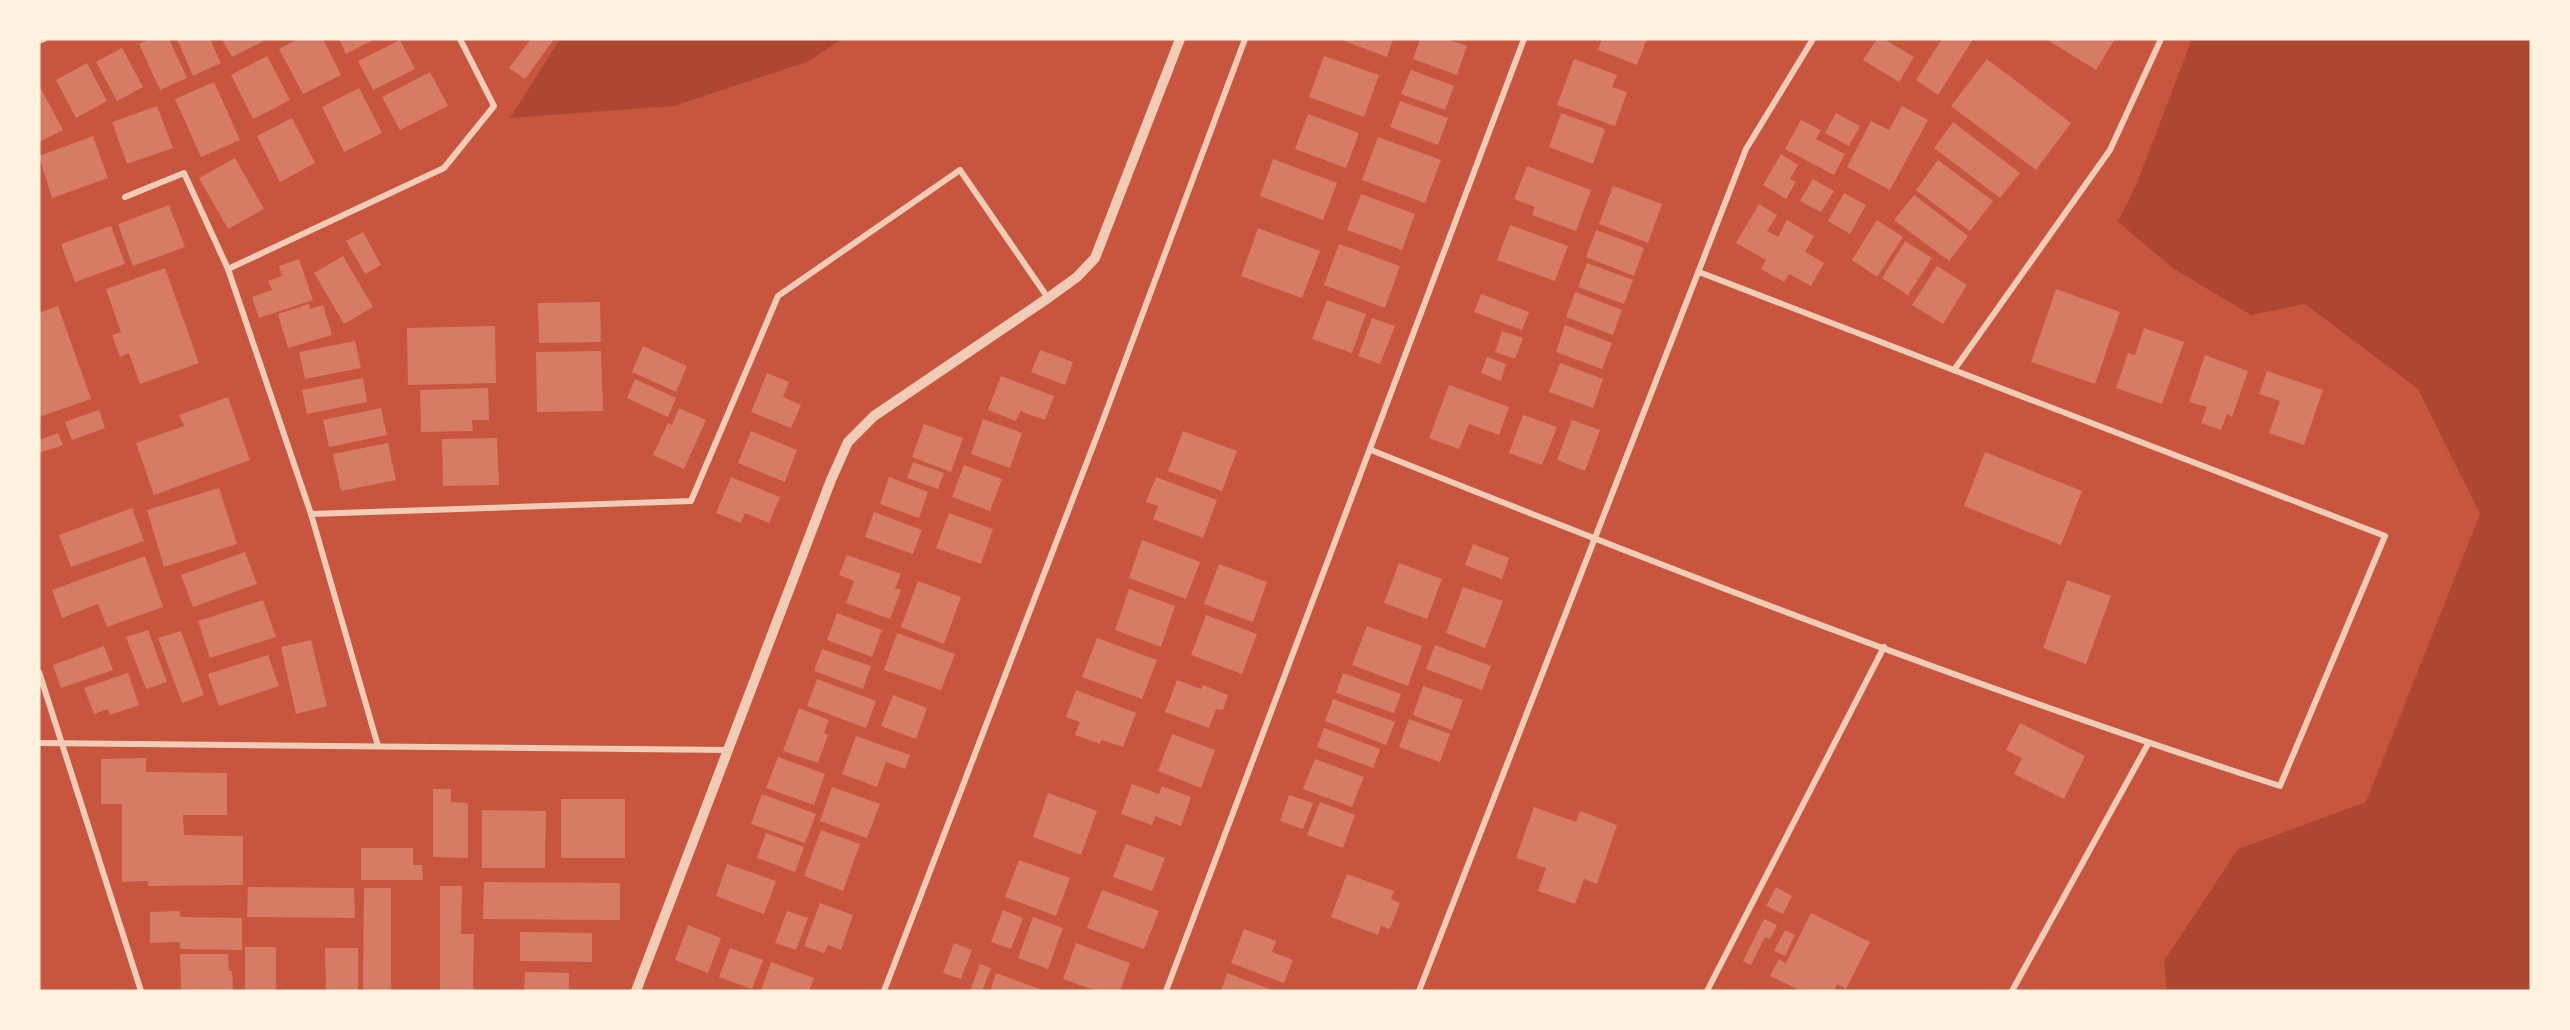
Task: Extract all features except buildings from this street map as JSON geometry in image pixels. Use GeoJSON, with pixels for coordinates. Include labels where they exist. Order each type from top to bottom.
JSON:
{"type":"FeatureCollection","features":[{"type":"Feature","properties":{"kind":"street"},"geometry":{"type":"LineString","coordinates":[[39,41],[44,39]]}},
{"type":"Feature","properties":{"kind":"street"},"geometry":{"type":"LineString","coordinates":[[228,269],[444,168],[494,106],[460,39]]}},
{"type":"Feature","properties":{"kind":"street"},"geometry":{"type":"LineString","coordinates":[[636,991],[831,480],[848,442],[874,417],[1048,298],[1077,277],[1095,258],[1180,39]]}},
{"type":"Feature","properties":{"kind":"street"},"geometry":{"type":"LineString","coordinates":[[884,991],[1100,428],[1245,39]]}},
{"type":"Feature","properties":{"kind":"street"},"geometry":{"type":"LineString","coordinates":[[1166,991],[1524,39]]}},
{"type":"Feature","properties":{"kind":"street"},"geometry":{"type":"LineString","coordinates":[[1419,991],[1746,150],[1813,39]]}},
{"type":"Feature","properties":{"kind":"street"},"geometry":{"type":"LineString","coordinates":[[1954,370],[2110,150],[2161,39]]}},
{"type":"Feature","properties":{"kind":"street"},"geometry":{"type":"LineString","coordinates":[[311,514],[691,501],[778,296],[960,170],[1048,298]]}},
{"type":"Feature","properties":{"kind":"street"},"geometry":{"type":"LineString","coordinates":[[125,197],[184,174],[228,269],[311,514],[378,746]]}},
{"type":"Feature","properties":{"kind":"street"},"geometry":{"type":"LineString","coordinates":[[1371,450],[1595,539],[1884,647],[2148,744],[2280,786],[2385,536],[1699,272]]}},
{"type":"Feature","properties":{"kind":"street"},"geometry":{"type":"LineString","coordinates":[[1707,991],[1884,647]]}},
{"type":"Feature","properties":{"kind":"street"},"geometry":{"type":"LineString","coordinates":[[39,672],[141,991]]}},
{"type":"Feature","properties":{"kind":"street"},"geometry":{"type":"LineString","coordinates":[[39,743],[729,750]]}},
{"type":"Feature","properties":{"kind":"street"},"geometry":{"type":"LineString","coordinates":[[2012,991],[2148,744]]}},
{"type":"Feature","properties":{"kind":"shaded area"},"geometry":{"type":"Polygon","coordinates":[[[560,39],[842,39],[809,61],[674,106],[510,118],[560,39]]]}},
{"type":"Feature","properties":{"kind":"shaded area"},"geometry":{"type":"Polygon","coordinates":[[[2192,39],[2531,39],[2531,991],[2167,991],[2164,961],[2238,849],[2366,802],[2480,514],[2418,389],[2305,304],[2251,315],[2174,269],[2118,222],[2137,183],[2192,39]]]}}]}
